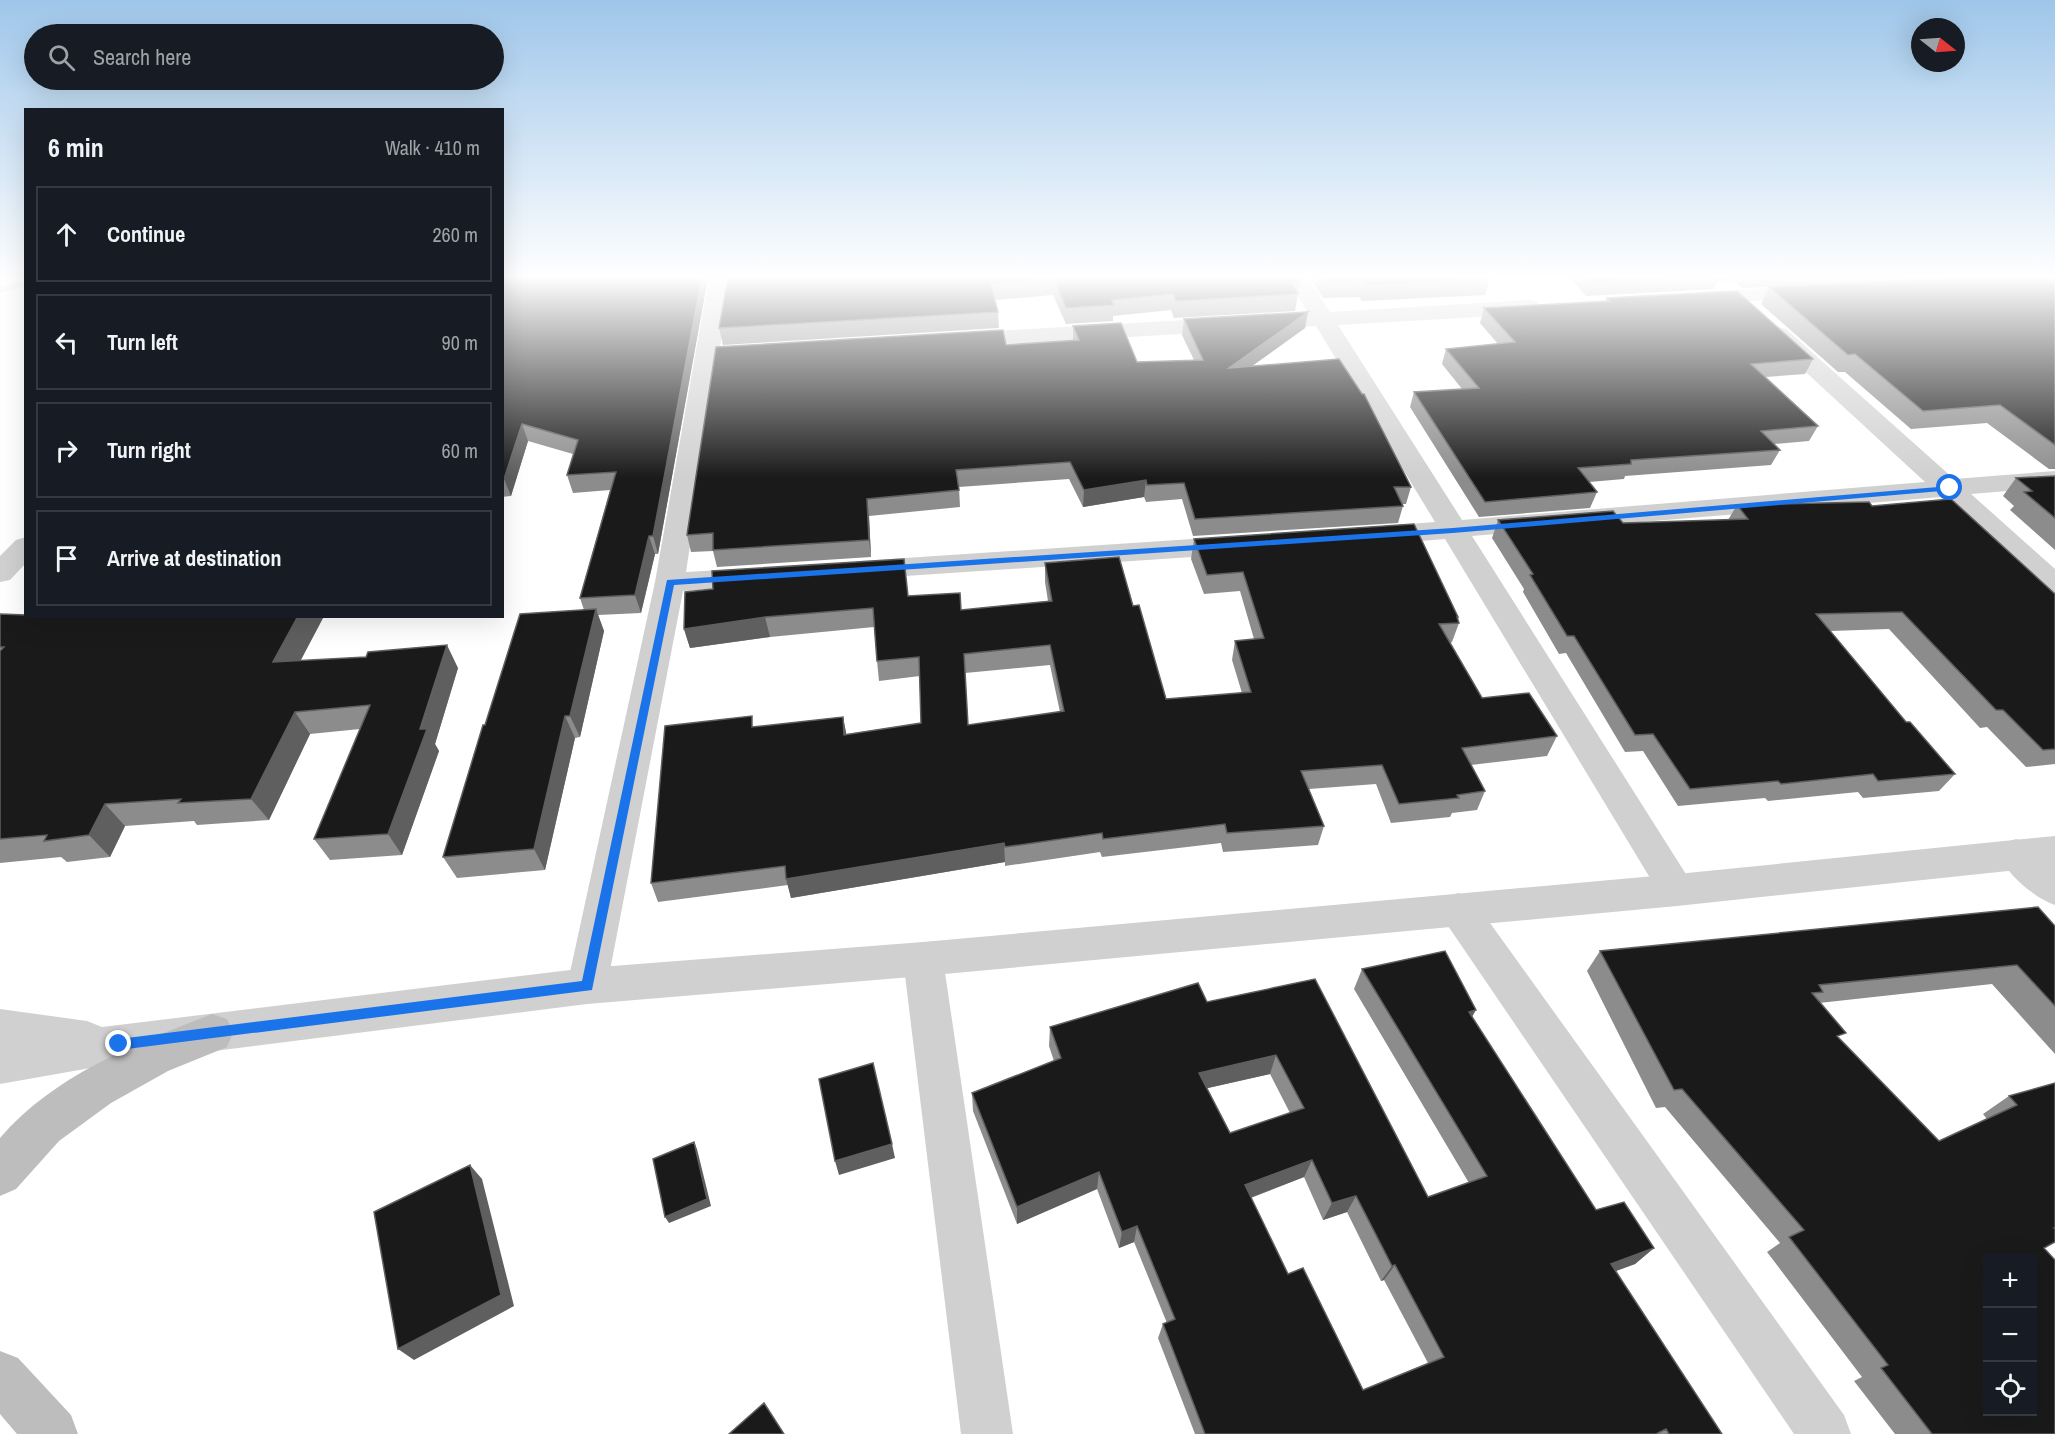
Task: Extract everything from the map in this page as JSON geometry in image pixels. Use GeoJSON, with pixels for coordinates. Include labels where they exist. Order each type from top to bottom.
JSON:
{"type":"FeatureCollection","features":[{"type":"Feature","properties":{"kind":"main road"},"geometry":{"type":"LineString","coordinates":[[0,1173],[36,1134],[68,1108],[121,1074],[165,1050],[212,1033]]}},
{"type":"Feature","properties":{"kind":"main road"},"geometry":{"type":"LineString","coordinates":[[0,1376],[52,1434]]}},
{"type":"Feature","properties":{"kind":"street"},"geometry":{"type":"LineString","coordinates":[[587,986],[670,582],[709,344]]}},
{"type":"Feature","properties":{"kind":"street"},"geometry":{"type":"LineString","coordinates":[[1339,344],[1677,890]]}},
{"type":"Feature","properties":{"kind":"street"},"geometry":{"type":"LineString","coordinates":[[1789,344],[2055,585]]}},
{"type":"Feature","properties":{"kind":"street"},"geometry":{"type":"LineString","coordinates":[[707,355],[778,351]]}},
{"type":"Feature","properties":{"kind":"street"},"geometry":{"type":"LineString","coordinates":[[1347,537],[2055,479]]}},
{"type":"Feature","properties":{"kind":"street"},"geometry":{"type":"LineString","coordinates":[[836,571],[1263,543]]}},
{"type":"Feature","properties":{"kind":"street"},"geometry":{"type":"LineString","coordinates":[[0,573],[24,548]]}},
{"type":"Feature","properties":{"kind":"street"},"geometry":{"type":"LineString","coordinates":[[670,582],[789,574]]}},
{"type":"Feature","properties":{"kind":"street"},"geometry":{"type":"LineString","coordinates":[[0,1064],[119,1044],[587,986],[923,959],[1677,890],[2055,850]]}},
{"type":"Feature","properties":{"kind":"street"},"geometry":{"type":"LineString","coordinates":[[2016,854],[2055,889]]}},
{"type":"Feature","properties":{"kind":"street"},"geometry":{"type":"LineString","coordinates":[[1458,909],[1825,1434]]}},
{"type":"Feature","properties":{"kind":"street"},"geometry":{"type":"LineString","coordinates":[[923,959],[987,1434]]}},
{"type":"Feature","properties":{"kind":"street"},"geometry":{"type":"LineString","coordinates":[[0,1028],[119,1044]]}},
{"type":"Feature","properties":{"kind":"building"},"geometry":{"type":"Polygon","coordinates":[[[504,344],[689,344],[653,536],[649,536],[635,595],[580,598],[616,472],[567,475],[578,440],[522,424],[504,479],[504,344]]]}},
{"type":"Feature","properties":{"kind":"building"},"geometry":{"type":"Polygon","coordinates":[[[768,344],[1130,344],[1137,362],[1203,360],[1196,344],[1263,344],[1229,368],[1339,359],[1364,394],[1411,487],[1394,487],[1403,506],[1195,519],[1184,483],[1147,485],[1146,480],[1084,490],[1070,462],[956,470],[959,490],[867,499],[869,540],[713,550],[713,533],[687,535],[716,347],[768,344]]]}},
{"type":"Feature","properties":{"kind":"building"},"geometry":{"type":"Polygon","coordinates":[[[1496,344],[1796,344],[1813,359],[1751,364],[1818,426],[1761,431],[1780,450],[1631,460],[1631,464],[1578,468],[1597,492],[1485,502],[1414,392],[1479,388],[1446,349],[1496,344]]]}},
{"type":"Feature","properties":{"kind":"building"},"geometry":{"type":"Polygon","coordinates":[[[1835,344],[2055,344],[2055,445],[2000,405],[1923,411],[1855,354],[1848,355],[1835,344]]]}},
{"type":"Feature","properties":{"kind":"building"},"geometry":{"type":"Polygon","coordinates":[[[2055,476],[2055,518],[2024,492],[2032,491],[2016,478],[2055,476]]]}},
{"type":"Feature","properties":{"kind":"building"},"geometry":{"type":"Polygon","coordinates":[[[1951,499],[2055,594],[2055,749],[2043,750],[2003,710],[1996,710],[1902,612],[1816,614],[1906,722],[1910,722],[1955,774],[1878,781],[1873,774],[1781,784],[1778,781],[1690,789],[1653,734],[1635,735],[1574,636],[1567,636],[1530,575],[1533,574],[1498,520],[1613,511],[1623,523],[1748,519],[1737,505],[1869,502],[1872,506],[1951,499]]]}},
{"type":"Feature","properties":{"kind":"building"},"geometry":{"type":"Polygon","coordinates":[[[1414,524],[1458,617],[1459,623],[1439,624],[1482,698],[1529,693],[1557,736],[1462,748],[1485,791],[1457,795],[1459,798],[1399,804],[1382,765],[1301,771],[1324,826],[1227,833],[1225,824],[1103,839],[1102,833],[1005,847],[1004,843],[786,879],[785,866],[651,883],[665,726],[752,716],[752,727],[843,717],[844,735],[921,723],[919,657],[877,661],[873,608],[765,617],[684,629],[685,592],[713,589],[712,571],[904,559],[908,596],[960,593],[961,610],[1052,601],[1045,563],[1119,557],[1133,606],[1139,605],[1166,699],[1251,692],[1235,641],[1264,638],[1243,572],[1207,575],[1194,539],[1414,524]],[[1050,645],[964,654],[968,725],[1064,711],[1050,645]]]}},
{"type":"Feature","properties":{"kind":"building"},"geometry":{"type":"Polygon","coordinates":[[[596,609],[570,716],[565,716],[534,849],[443,857],[520,614],[596,609]]]}},
{"type":"Feature","properties":{"kind":"building"},"geometry":{"type":"Polygon","coordinates":[[[0,614],[24,615],[24,618],[297,618],[273,662],[366,657],[368,652],[447,645],[420,729],[427,729],[388,834],[314,839],[370,705],[295,712],[251,799],[178,803],[181,799],[105,804],[89,835],[44,841],[47,835],[0,839],[0,651],[4,647],[0,647],[0,614]]]}},
{"type":"Feature","properties":{"kind":"building"},"geometry":{"type":"Polygon","coordinates":[[[2038,907],[2055,926],[2055,1006],[2017,965],[1819,985],[1823,992],[1812,993],[1846,1033],[1837,1036],[1939,1141],[2017,1105],[2009,1096],[2055,1083],[2055,1242],[2044,1248],[2055,1260],[2055,1434],[1932,1434],[1881,1368],[1888,1365],[1789,1237],[1804,1230],[1682,1089],[1674,1090],[1600,951],[2038,907]]]}},
{"type":"Feature","properties":{"kind":"building"},"geometry":{"type":"Polygon","coordinates":[[[1445,951],[1476,1010],[1469,1012],[1596,1210],[1624,1202],[1654,1248],[1611,1264],[1722,1434],[1669,1434],[1666,1429],[1656,1434],[1205,1434],[1163,1324],[1175,1319],[1137,1226],[1122,1232],[1099,1172],[1017,1207],[972,1093],[1061,1058],[1050,1027],[1198,983],[1207,1002],[1315,979],[1428,1197],[1487,1176],[1362,969],[1445,951]],[[1276,1055],[1199,1073],[1230,1133],[1304,1108],[1276,1055]],[[1312,1160],[1245,1185],[1288,1274],[1303,1268],[1363,1390],[1444,1357],[1395,1265],[1392,1266],[1356,1196],[1332,1203],[1312,1160]]]}},
{"type":"Feature","properties":{"kind":"building"},"geometry":{"type":"Polygon","coordinates":[[[873,1063],[892,1144],[835,1161],[819,1079],[873,1063]]]}},
{"type":"Feature","properties":{"kind":"building"},"geometry":{"type":"Polygon","coordinates":[[[694,1142],[707,1199],[665,1217],[653,1159],[694,1142]]]}},
{"type":"Feature","properties":{"kind":"building"},"geometry":{"type":"Polygon","coordinates":[[[470,1165],[501,1295],[398,1349],[374,1212],[470,1165]]]}},
{"type":"Feature","properties":{"kind":"building"},"geometry":{"type":"Polygon","coordinates":[[[764,1403],[784,1434],[729,1434],[764,1403]]]}},
{"type":"Feature","properties":{"kind":"route"},"geometry":{"type":"LineString","coordinates":[[119,1044],[587,986],[670,582],[1453,530],[1950,488]]}}]}
